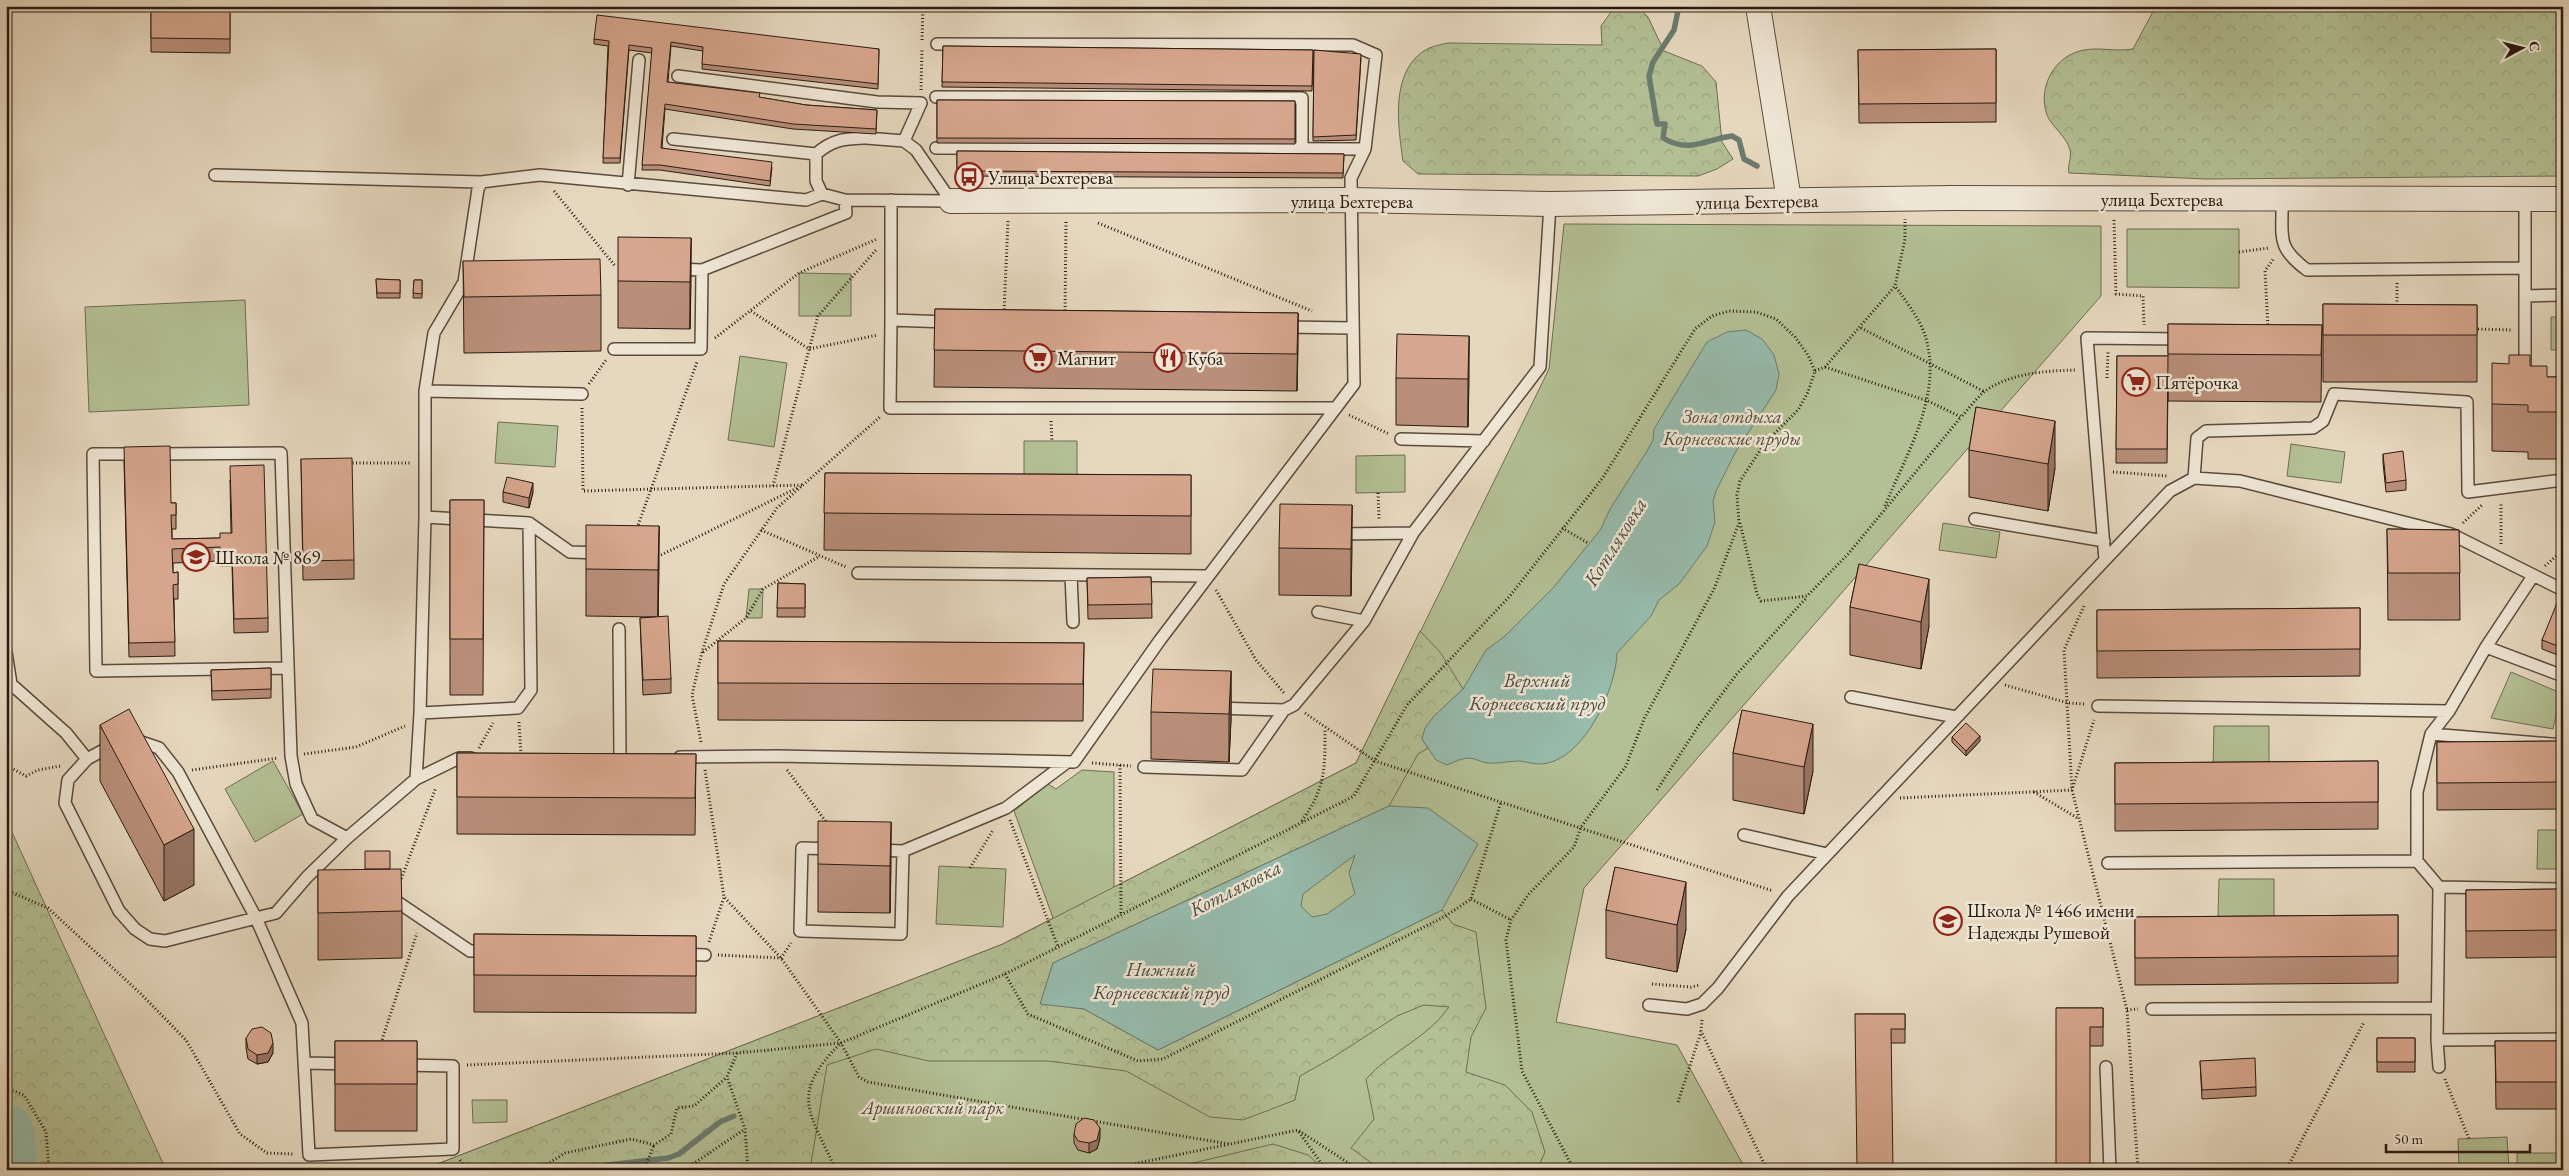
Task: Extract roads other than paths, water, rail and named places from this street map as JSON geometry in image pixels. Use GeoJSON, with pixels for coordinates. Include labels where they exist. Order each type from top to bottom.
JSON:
{"type":"FeatureCollection","features":[{"type":"Feature","properties":{"kind":"street"},"geometry":{"type":"LineString","coordinates":[[1758,6],[1790,200]]}},
{"type":"Feature","properties":{"kind":"street","name":"улица Бехтерева"},"geometry":{"type":"LineString","coordinates":[[951,201],[1351,200],[1550,204],[1952,198],[2563,199]]}},
{"type":"Feature","properties":{"kind":"lane"},"geometry":{"type":"LineString","coordinates":[[866,850],[903,851],[1006,808],[1070,763],[1160,640],[1354,384],[1351,178],[1365,149],[1376,55],[1353,45],[937,44]]}},
{"type":"Feature","properties":{"kind":"lane"},"geometry":{"type":"LineString","coordinates":[[628,185],[639,60]]}},
{"type":"Feature","properties":{"kind":"lane"},"geometry":{"type":"LineString","coordinates":[[678,76],[877,102],[921,103],[904,141]]}},
{"type":"Feature","properties":{"kind":"lane"},"geometry":{"type":"LineString","coordinates":[[936,97],[1302,98],[1302,150]]}},
{"type":"Feature","properties":{"kind":"lane"},"geometry":{"type":"LineString","coordinates":[[673,139],[816,154]]}},
{"type":"Feature","properties":{"kind":"lane"},"geometry":{"type":"LineString","coordinates":[[822,194],[816,181],[816,154],[827,144],[843,140],[904,141],[916,150],[951,201]]}},
{"type":"Feature","properties":{"kind":"lane"},"geometry":{"type":"LineString","coordinates":[[936,148],[1365,149]]}},
{"type":"Feature","properties":{"kind":"lane"},"geometry":{"type":"LineString","coordinates":[[215,175],[481,182],[540,175],[628,185],[806,200],[822,194],[846,200],[951,201]]}},
{"type":"Feature","properties":{"kind":"lane"},"geometry":{"type":"LineString","coordinates":[[416,779],[420,713],[425,517],[424,391],[434,333],[469,282],[478,189],[481,182]]}},
{"type":"Feature","properties":{"kind":"lane"},"geometry":{"type":"LineString","coordinates":[[2282,199],[2282,246],[2294,261],[2307,270],[2525,268]]}},
{"type":"Feature","properties":{"kind":"lane"},"geometry":{"type":"LineString","coordinates":[[2525,199],[2525,380],[2534,380]]}},
{"type":"Feature","properties":{"kind":"lane"},"geometry":{"type":"LineString","coordinates":[[664,268],[702,270],[846,213],[846,200]]}},
{"type":"Feature","properties":{"kind":"lane"},"geometry":{"type":"LineString","coordinates":[[891,200],[890,408],[1336,408]]}},
{"type":"Feature","properties":{"kind":"lane"},"geometry":{"type":"LineString","coordinates":[[1144,767],[1242,770],[1289,708],[1364,621],[1413,534],[1540,367],[1550,204]]}},
{"type":"Feature","properties":{"kind":"lane"},"geometry":{"type":"LineString","coordinates":[[614,349],[701,349],[702,270]]}},
{"type":"Feature","properties":{"kind":"lane"},"geometry":{"type":"LineString","coordinates":[[2525,296],[2563,295]]}},
{"type":"Feature","properties":{"kind":"lane"},"geometry":{"type":"LineString","coordinates":[[890,326],[957,322]]}},
{"type":"Feature","properties":{"kind":"lane"},"geometry":{"type":"LineString","coordinates":[[1274,327],[1353,328]]}},
{"type":"Feature","properties":{"kind":"lane"},"geometry":{"type":"LineString","coordinates":[[2105,560],[2087,338],[2192,339]]}},
{"type":"Feature","properties":{"kind":"lane"},"geometry":{"type":"LineString","coordinates":[[424,391],[582,394]]}},
{"type":"Feature","properties":{"kind":"lane"},"geometry":{"type":"LineString","coordinates":[[2194,478],[2197,438],[2206,430],[2314,428],[2323,421],[2334,394],[2467,402],[2468,492],[2563,480]]}},
{"type":"Feature","properties":{"kind":"lane"},"geometry":{"type":"LineString","coordinates":[[1400,438],[1484,441]]}},
{"type":"Feature","properties":{"kind":"lane"},"geometry":{"type":"LineString","coordinates":[[288,668],[96,671],[93,454],[281,453],[288,668],[289,746],[296,784],[312,819],[346,838]]}},
{"type":"Feature","properties":{"kind":"lane"},"geometry":{"type":"LineString","coordinates":[[1649,1005],[1687,1009],[1702,1004],[1718,988],[1788,896],[1827,854],[2170,491],[2194,478],[2240,481],[2451,534],[2563,590]]}},
{"type":"Feature","properties":{"kind":"lane"},"geometry":{"type":"LineString","coordinates":[[425,517],[529,523],[570,552],[608,554]]}},
{"type":"Feature","properties":{"kind":"lane"},"geometry":{"type":"LineString","coordinates":[[1975,519],[2104,541]]}},
{"type":"Feature","properties":{"kind":"lane"},"geometry":{"type":"LineString","coordinates":[[420,713],[518,708],[532,690],[529,523]]}},
{"type":"Feature","properties":{"kind":"lane"},"geometry":{"type":"LineString","coordinates":[[1331,534],[1413,534]]}},
{"type":"Feature","properties":{"kind":"lane"},"geometry":{"type":"LineString","coordinates":[[858,573],[1208,576]]}},
{"type":"Feature","properties":{"kind":"lane"},"geometry":{"type":"LineString","coordinates":[[1071,575],[1073,622]]}},
{"type":"Feature","properties":{"kind":"lane"},"geometry":{"type":"LineString","coordinates":[[2440,1067],[2437,1040],[2439,887],[2417,860],[2417,792],[2431,734],[2448,711],[2486,647],[2533,576]]}},
{"type":"Feature","properties":{"kind":"lane"},"geometry":{"type":"LineString","coordinates":[[1318,612],[1364,621]]}},
{"type":"Feature","properties":{"kind":"lane"},"geometry":{"type":"LineString","coordinates":[[619,629],[620,756]]}},
{"type":"Feature","properties":{"kind":"lane"},"geometry":{"type":"LineString","coordinates":[[2486,647],[2563,676]]}},
{"type":"Feature","properties":{"kind":"lane"},"geometry":{"type":"LineString","coordinates":[[6,652],[11,684],[66,733],[87,759]]}},
{"type":"Feature","properties":{"kind":"lane"},"geometry":{"type":"LineString","coordinates":[[1851,697],[1956,718]]}},
{"type":"Feature","properties":{"kind":"lane"},"geometry":{"type":"LineString","coordinates":[[2098,706],[2448,711]]}},
{"type":"Feature","properties":{"kind":"lane"},"geometry":{"type":"LineString","coordinates":[[1205,707],[1289,708]]}},
{"type":"Feature","properties":{"kind":"lane"},"geometry":{"type":"LineString","coordinates":[[2431,734],[2563,745]]}},
{"type":"Feature","properties":{"kind":"lane"},"geometry":{"type":"LineString","coordinates":[[394,1065],[453,1066],[453,1149],[310,1155],[306,1063],[302,1022],[256,918],[178,772],[159,748],[134,740],[110,746],[87,759],[68,780],[65,803],[119,911],[135,929],[150,939],[165,941],[256,918],[276,913],[307,877],[346,838],[416,779],[459,758],[478,758]]}},
{"type":"Feature","properties":{"kind":"lane"},"geometry":{"type":"LineString","coordinates":[[666,757],[776,756],[1070,763]]}},
{"type":"Feature","properties":{"kind":"lane"},"geometry":{"type":"LineString","coordinates":[[1744,834],[1827,854]]}},
{"type":"Feature","properties":{"kind":"lane"},"geometry":{"type":"LineString","coordinates":[[848,849],[802,848],[800,931],[901,934],[903,851]]}},
{"type":"Feature","properties":{"kind":"lane"},"geometry":{"type":"LineString","coordinates":[[2108,863],[2417,860]]}},
{"type":"Feature","properties":{"kind":"lane"},"geometry":{"type":"LineString","coordinates":[[307,877],[319,887]]}},
{"type":"Feature","properties":{"kind":"lane"},"geometry":{"type":"LineString","coordinates":[[2439,887],[2563,889]]}},
{"type":"Feature","properties":{"kind":"lane"},"geometry":{"type":"LineString","coordinates":[[376,898],[394,899],[470,951],[500,951]]}},
{"type":"Feature","properties":{"kind":"lane"},"geometry":{"type":"LineString","coordinates":[[666,954],[705,954]]}},
{"type":"Feature","properties":{"kind":"lane"},"geometry":{"type":"LineString","coordinates":[[2152,1009],[2437,1008]]}},
{"type":"Feature","properties":{"kind":"lane"},"geometry":{"type":"LineString","coordinates":[[2437,1040],[2563,1039]]}},
{"type":"Feature","properties":{"kind":"lane"},"geometry":{"type":"LineString","coordinates":[[306,1063],[375,1064]]}},
{"type":"Feature","properties":{"kind":"lane"},"geometry":{"type":"LineString","coordinates":[[2106,1066],[2110,1170]]}},
{"type":"Feature","properties":{"kind":"water","name":"Верхний Корнеевский пруд"},"geometry":{"type":"Polygon","coordinates":[[[1746,330],[1762,339],[1774,355],[1779,374],[1776,390],[1735,453],[1716,491],[1713,501],[1715,522],[1707,546],[1679,584],[1659,600],[1651,616],[1617,653],[1610,686],[1594,723],[1569,752],[1554,761],[1538,764],[1519,761],[1488,763],[1469,758],[1447,765],[1436,760],[1422,739],[1425,728],[1434,716],[1463,689],[1486,650],[1504,637],[1553,588],[1601,529],[1610,509],[1653,440],[1654,429],[1707,342],[1727,332],[1746,330]]]}},
{"type":"Feature","properties":{"kind":"water","name":"Нижний Корнеевский пруд"},"geometry":{"type":"Polygon","coordinates":[[[1389,806],[1428,808],[1478,844],[1442,910],[1158,1050],[1084,1009],[1040,1004],[1053,963],[1389,806]],[[1355,855],[1303,894],[1301,906],[1312,917],[1327,914],[1355,894],[1349,873],[1355,855]]]}},
{"type":"Feature","properties":{"kind":"waterway","name":"Котляковка"},"geometry":{"type":"LineString","coordinates":[[1679,6],[1674,30],[1653,62],[1649,76],[1657,124],[1665,124],[1663,138],[1673,143],[1690,145],[1732,136],[1739,140],[1744,159],[1757,166]]}},
{"type":"Feature","properties":{"kind":"waterway","name":"Котляковка"},"geometry":{"type":"LineString","coordinates":[[590,1170],[608,1165],[668,1158],[679,1154],[720,1122],[734,1116]]}},
{"type":"Feature","properties":{"kind":"waterway"},"geometry":{"type":"LineString","coordinates":[[6,1124],[12,1123],[16,1130],[19,1155],[8,1170]]}},
{"type":"Feature","properties":{"kind":"place","name":"Улица Бехтерева"},"geometry":{"type":"Point","coordinates":[969,177]}},
{"type":"Feature","properties":{"kind":"place","name":"Магнит"},"geometry":{"type":"Point","coordinates":[1038,358]}},
{"type":"Feature","properties":{"kind":"place","name":"Куба"},"geometry":{"type":"Point","coordinates":[1168,358]}},
{"type":"Feature","properties":{"kind":"place","name":"Пятёрочка"},"geometry":{"type":"Point","coordinates":[2136,382]}},
{"type":"Feature","properties":{"kind":"place","name":"Школа № 869"},"geometry":{"type":"Point","coordinates":[196,557]}},
{"type":"Feature","properties":{"kind":"place","name":"Школа № 1466 имени Надежды Рушевой"},"geometry":{"type":"Point","coordinates":[1948,921]}},
{"type":"Feature","properties":{"kind":"park label","name":"Зона отдыха Корнеевские пруды"},"geometry":{"type":"Point","coordinates":[1732,427]}},
{"type":"Feature","properties":{"kind":"park label","name":"Аршиновский парк"},"geometry":{"type":"Point","coordinates":[933,1107]}}]}
